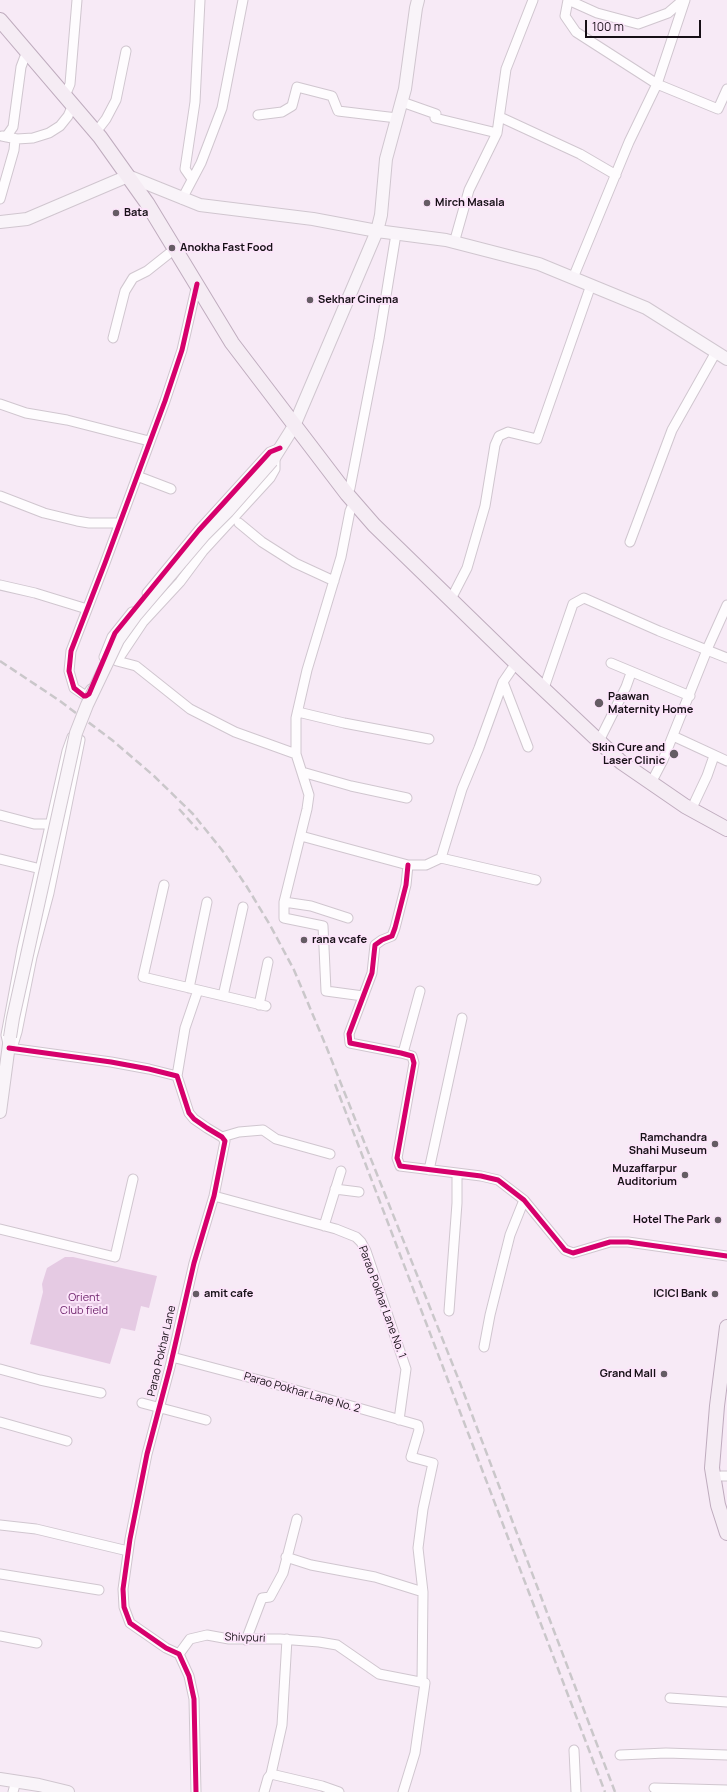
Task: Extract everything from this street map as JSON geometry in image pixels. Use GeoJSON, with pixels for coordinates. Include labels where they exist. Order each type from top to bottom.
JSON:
{"type":"FeatureCollection","features":[{"type":"Feature","properties":{"kind":"main road"},"geometry":{"type":"LineString","coordinates":[[0,1112],[7,1034],[16,1006],[76,733],[87,705],[118,640],[136,615],[199,541],[239,499],[275,455],[294,426],[377,231],[381,215],[386,159],[405,89],[418,0]]}},
{"type":"Feature","properties":{"kind":"main road"},"geometry":{"type":"LineString","coordinates":[[0,20],[96,132],[128,176],[176,248],[232,343],[350,498],[374,525],[516,663],[621,762],[691,810],[727,829]]}},
{"type":"Feature","properties":{"kind":"main road"},"geometry":{"type":"LineString","coordinates":[[0,222],[27,219],[128,176],[200,205],[313,219],[377,231],[454,242],[539,264],[646,308],[727,359]]}},
{"type":"Feature","properties":{"kind":"main road"},"geometry":{"type":"LineString","coordinates":[[727,1327],[717,1406],[712,1468],[718,1505],[727,1533]]}},
{"type":"Feature","properties":{"kind":"main road"},"geometry":{"type":"LineString","coordinates":[[727,1393],[723,1423],[724,1476],[727,1505]]}},
{"type":"Feature","properties":{"kind":"main road"},"geometry":{"type":"LineString","coordinates":[[0,1779],[15,1787],[64,1791]]}},
{"type":"Feature","properties":{"kind":"street"},"geometry":{"type":"LineString","coordinates":[[7,137],[33,138],[49,133],[60,126],[68,116],[77,0]]}},
{"type":"Feature","properties":{"kind":"street"},"geometry":{"type":"LineString","coordinates":[[192,178],[185,169],[195,102],[200,0]]}},
{"type":"Feature","properties":{"kind":"street"},"geometry":{"type":"LineString","coordinates":[[182,199],[201,163],[222,108],[243,0]]}},
{"type":"Feature","properties":{"kind":"street"},"geometry":{"type":"LineString","coordinates":[[454,242],[469,190],[498,132],[506,69],[533,0]]}},
{"type":"Feature","properties":{"kind":"street"},"geometry":{"type":"LineString","coordinates":[[684,0],[668,13],[638,24],[597,13],[568,0],[564,16],[576,32],[657,84],[718,109],[727,89]]}},
{"type":"Feature","properties":{"kind":"street"},"geometry":{"type":"LineString","coordinates":[[573,278],[632,135],[657,84],[684,0]]}},
{"type":"Feature","properties":{"kind":"street"},"geometry":{"type":"LineString","coordinates":[[0,198],[12,156],[7,137],[13,127],[21,67],[27,51]]}},
{"type":"Feature","properties":{"kind":"street"},"geometry":{"type":"LineString","coordinates":[[96,132],[106,119],[116,100],[126,51]]}},
{"type":"Feature","properties":{"kind":"street"},"geometry":{"type":"LineString","coordinates":[[258,115],[282,112],[292,106],[297,87],[332,96],[338,111],[397,118]]}},
{"type":"Feature","properties":{"kind":"street"},"geometry":{"type":"LineString","coordinates":[[402,102],[436,114],[435,118],[498,132]]}},
{"type":"Feature","properties":{"kind":"street"},"geometry":{"type":"LineString","coordinates":[[500,117],[580,154],[616,175]]}},
{"type":"Feature","properties":{"kind":"street"},"geometry":{"type":"LineString","coordinates":[[363,996],[326,991],[323,926],[284,918],[284,902],[301,836],[309,795],[296,754],[298,712],[307,670],[341,557],[350,511],[350,488],[379,340],[396,234]]}},
{"type":"Feature","properties":{"kind":"street"},"geometry":{"type":"LineString","coordinates":[[112,338],[125,291],[133,278],[147,271],[176,248]]}},
{"type":"Feature","properties":{"kind":"street"},"geometry":{"type":"LineString","coordinates":[[197,284],[182,350],[137,476],[71,651],[69,671],[74,688],[86,696],[89,694],[115,633],[199,530],[270,452],[275,455],[275,469],[270,478],[204,551],[180,582],[143,622],[117,661],[136,666],[190,709],[235,732],[296,754]]}},
{"type":"Feature","properties":{"kind":"street"},"geometry":{"type":"LineString","coordinates":[[451,599],[467,568],[484,506],[495,445],[499,436],[508,432],[538,440],[591,285]]}},
{"type":"Feature","properties":{"kind":"street"},"geometry":{"type":"LineString","coordinates":[[630,542],[672,430],[716,352]]}},
{"type":"Feature","properties":{"kind":"street"},"geometry":{"type":"LineString","coordinates":[[0,404],[26,413],[67,420],[149,441]]}},
{"type":"Feature","properties":{"kind":"street"},"geometry":{"type":"LineString","coordinates":[[137,476],[171,489]]}},
{"type":"Feature","properties":{"kind":"street"},"geometry":{"type":"LineString","coordinates":[[0,496],[44,513],[77,521],[119,524]]}},
{"type":"Feature","properties":{"kind":"street"},"geometry":{"type":"LineString","coordinates":[[239,523],[262,542],[295,563],[334,581]]}},
{"type":"Feature","properties":{"kind":"street"},"geometry":{"type":"LineString","coordinates":[[0,585],[35,593],[87,609]]}},
{"type":"Feature","properties":{"kind":"street"},"geometry":{"type":"LineString","coordinates":[[544,688],[573,604],[584,598],[707,651],[727,658]]}},
{"type":"Feature","properties":{"kind":"street"},"geometry":{"type":"LineString","coordinates":[[651,783],[673,736],[727,605]]}},
{"type":"Feature","properties":{"kind":"street"},"geometry":{"type":"LineString","coordinates":[[441,858],[462,789],[479,748],[503,682],[516,663]]}},
{"type":"Feature","properties":{"kind":"street"},"geometry":{"type":"LineString","coordinates":[[611,664],[690,696]]}},
{"type":"Feature","properties":{"kind":"street"},"geometry":{"type":"LineString","coordinates":[[600,741],[623,693],[631,672]]}},
{"type":"Feature","properties":{"kind":"street"},"geometry":{"type":"LineString","coordinates":[[503,682],[528,747]]}},
{"type":"Feature","properties":{"kind":"street"},"geometry":{"type":"LineString","coordinates":[[298,712],[344,723],[429,739]]}},
{"type":"Feature","properties":{"kind":"street"},"geometry":{"type":"LineString","coordinates":[[673,736],[727,761]]}},
{"type":"Feature","properties":{"kind":"street"},"geometry":{"type":"LineString","coordinates":[[72,737],[80,740],[53,872],[32,957],[18,1032],[13,1045],[7,1034],[22,949],[41,869],[67,751],[72,737]]}},
{"type":"Feature","properties":{"kind":"street"},"geometry":{"type":"LineString","coordinates":[[691,810],[707,776],[714,756]]}},
{"type":"Feature","properties":{"kind":"street"},"geometry":{"type":"LineString","coordinates":[[302,772],[351,786],[407,798]]}},
{"type":"Feature","properties":{"kind":"street"},"geometry":{"type":"LineString","coordinates":[[0,815],[34,824],[63,825]]}},
{"type":"Feature","properties":{"kind":"street"},"geometry":{"type":"LineString","coordinates":[[301,836],[408,865],[426,865],[441,858],[536,880]]}},
{"type":"Feature","properties":{"kind":"street"},"geometry":{"type":"LineString","coordinates":[[0,859],[53,872]]}},
{"type":"Feature","properties":{"kind":"street"},"geometry":{"type":"LineString","coordinates":[[408,865],[406,885],[395,928],[392,936],[375,945],[372,973],[349,1034],[350,1043],[412,1056],[414,1063],[397,1158],[400,1166],[498,1180],[524,1200],[565,1250],[573,1253],[610,1242],[628,1242],[727,1256]]}},
{"type":"Feature","properties":{"kind":"street"},"geometry":{"type":"LineString","coordinates":[[164,885],[143,977],[263,1006],[268,962]]}},
{"type":"Feature","properties":{"kind":"street"},"geometry":{"type":"LineString","coordinates":[[189,988],[207,902]]}},
{"type":"Feature","properties":{"kind":"street"},"geometry":{"type":"LineString","coordinates":[[284,902],[311,906],[348,918]]}},
{"type":"Feature","properties":{"kind":"street"},"geometry":{"type":"LineString","coordinates":[[223,996],[243,907]]}},
{"type":"Feature","properties":{"kind":"street"},"geometry":{"type":"LineString","coordinates":[[198,990],[186,1028],[177,1076],[189,1113],[194,1119],[222,1136],[239,1132],[263,1130],[276,1139],[330,1154]]}},
{"type":"Feature","properties":{"kind":"street"},"geometry":{"type":"LineString","coordinates":[[403,1053],[420,991]]}},
{"type":"Feature","properties":{"kind":"street"},"geometry":{"type":"LineString","coordinates":[[429,1170],[462,1018]]}},
{"type":"Feature","properties":{"kind":"street"},"geometry":{"type":"LineString","coordinates":[[7,1034],[119,1064],[177,1076]]}},
{"type":"Feature","properties":{"kind":"street","name":"Parao Pokhar Lane"},"geometry":{"type":"LineString","coordinates":[[179,1654],[166,1648],[135,1627],[126,1616],[123,1588],[128,1551],[147,1454],[194,1263],[214,1196],[225,1141],[222,1136]]}},
{"type":"Feature","properties":{"kind":"street"},"geometry":{"type":"LineString","coordinates":[[324,1226],[341,1171]]}},
{"type":"Feature","properties":{"kind":"street"},"geometry":{"type":"LineString","coordinates":[[449,1311],[457,1203],[457,1173]]}},
{"type":"Feature","properties":{"kind":"street"},"geometry":{"type":"LineString","coordinates":[[0,1229],[115,1257],[133,1179]]}},
{"type":"Feature","properties":{"kind":"street"},"geometry":{"type":"LineString","coordinates":[[335,1189],[359,1192]]}},
{"type":"Feature","properties":{"kind":"street","name":"Parao Pokhar Lane No. 1"},"geometry":{"type":"LineString","coordinates":[[214,1196],[324,1226],[356,1237],[366,1251],[406,1369],[398,1420]]}},
{"type":"Feature","properties":{"kind":"street"},"geometry":{"type":"LineString","coordinates":[[484,1347],[490,1315],[510,1235],[524,1200]]}},
{"type":"Feature","properties":{"kind":"street","name":"Parao Pokhar Lane No. 2"},"geometry":{"type":"LineString","coordinates":[[172,1357],[278,1385],[418,1425],[419,1430],[412,1457],[433,1463],[423,1508],[418,1548],[424,1592]]}},
{"type":"Feature","properties":{"kind":"street"},"geometry":{"type":"LineString","coordinates":[[0,1369],[40,1380],[101,1393]]}},
{"type":"Feature","properties":{"kind":"street"},"geometry":{"type":"LineString","coordinates":[[142,1403],[206,1420]]}},
{"type":"Feature","properties":{"kind":"street"},"geometry":{"type":"LineString","coordinates":[[0,1422],[67,1440]]}},
{"type":"Feature","properties":{"kind":"street"},"geometry":{"type":"LineString","coordinates":[[246,1640],[262,1598],[270,1597],[283,1573],[297,1519]]}},
{"type":"Feature","properties":{"kind":"street"},"geometry":{"type":"LineString","coordinates":[[0,1525],[36,1529],[128,1551]]}},
{"type":"Feature","properties":{"kind":"street"},"geometry":{"type":"LineString","coordinates":[[286,1557],[311,1565],[375,1577],[424,1592],[422,1682],[424,1683],[415,1753],[403,1792]]}},
{"type":"Feature","properties":{"kind":"street"},"geometry":{"type":"LineString","coordinates":[[0,1574],[99,1590]]}},
{"type":"Feature","properties":{"kind":"street","name":"Shivpuri"},"geometry":{"type":"LineString","coordinates":[[179,1654],[190,1639],[207,1635],[229,1639],[287,1639],[319,1642],[337,1645],[379,1674],[422,1682]]}},
{"type":"Feature","properties":{"kind":"street"},"geometry":{"type":"LineString","coordinates":[[0,1636],[38,1644]]}},
{"type":"Feature","properties":{"kind":"street"},"geometry":{"type":"LineString","coordinates":[[264,1792],[268,1778],[271,1774],[282,1725],[287,1639]]}},
{"type":"Feature","properties":{"kind":"street"},"geometry":{"type":"LineString","coordinates":[[179,1654],[189,1676],[194,1699],[196,1792]]}},
{"type":"Feature","properties":{"kind":"street"},"geometry":{"type":"LineString","coordinates":[[670,1698],[727,1702]]}},
{"type":"Feature","properties":{"kind":"street"},"geometry":{"type":"LineString","coordinates":[[574,1750],[576,1792]]}},
{"type":"Feature","properties":{"kind":"street"},"geometry":{"type":"LineString","coordinates":[[620,1755],[666,1753],[727,1755]]}},
{"type":"Feature","properties":{"kind":"street"},"geometry":{"type":"LineString","coordinates":[[271,1774],[322,1786],[339,1792]]}},
{"type":"Feature","properties":{"kind":"street"},"geometry":{"type":"LineString","coordinates":[[654,1788],[727,1790]]}},
{"type":"Feature","properties":{"kind":"green space","name":"Orient Club field"},"geometry":{"type":"Polygon","coordinates":[[[65,1257],[73,1257],[157,1276],[149,1308],[141,1306],[135,1331],[121,1328],[110,1364],[30,1344],[43,1292],[42,1284],[47,1268],[65,1257]]]}},
{"type":"Feature","properties":{"kind":"railway"},"geometry":{"type":"LineString","coordinates":[[0,661],[60,701],[112,740],[154,776],[193,814],[222,850],[270,925],[294,970],[326,1046],[460,1383],[615,1792]]}},
{"type":"Feature","properties":{"kind":"railway"},"geometry":{"type":"LineString","coordinates":[[179,809],[198,830]]}},
{"type":"Feature","properties":{"kind":"railway"},"geometry":{"type":"LineString","coordinates":[[335,1084],[605,1792]]}},
{"type":"Feature","properties":{"kind":"cycle path"},"geometry":{"type":"LineString","coordinates":[[197,284],[182,350],[165,401],[71,651],[69,671],[74,688],[84,696],[89,694],[115,633],[199,530],[270,452],[280,448]]}},
{"type":"Feature","properties":{"kind":"cycle path"},"geometry":{"type":"LineString","coordinates":[[408,865],[406,885],[395,928],[392,936],[375,945],[372,973],[349,1034],[350,1043],[412,1056],[414,1063],[397,1158],[400,1166],[481,1176],[498,1180],[524,1200],[565,1250],[573,1253],[610,1242],[628,1242],[727,1256]]}},
{"type":"Feature","properties":{"kind":"cycle path"},"geometry":{"type":"LineString","coordinates":[[9,1048],[111,1062],[177,1076],[189,1113],[194,1119],[222,1137],[225,1141],[214,1196],[194,1263],[170,1367],[147,1454],[130,1539],[123,1589],[124,1607],[130,1623],[166,1648],[179,1654],[189,1676],[194,1699],[196,1792]]}},
{"type":"Feature","properties":{"kind":"place","name":"Mirch Masala"},"geometry":{"type":"Point","coordinates":[427,203]}},
{"type":"Feature","properties":{"kind":"place","name":"Bata"},"geometry":{"type":"Point","coordinates":[116,213]}},
{"type":"Feature","properties":{"kind":"place","name":"Anokha Fast Food"},"geometry":{"type":"Point","coordinates":[172,248]}},
{"type":"Feature","properties":{"kind":"place","name":"Sekhar Cinema"},"geometry":{"type":"Point","coordinates":[310,300]}},
{"type":"Feature","properties":{"kind":"place","name":"Paawan Maternity Home"},"geometry":{"type":"Point","coordinates":[599,703]}},
{"type":"Feature","properties":{"kind":"place","name":"Skin Cure and Laser Clinic"},"geometry":{"type":"Point","coordinates":[674,754]}},
{"type":"Feature","properties":{"kind":"place","name":"rana vcafe"},"geometry":{"type":"Point","coordinates":[304,940]}},
{"type":"Feature","properties":{"kind":"place","name":"Ramchandra Shahi Museum"},"geometry":{"type":"Point","coordinates":[715,1144]}},
{"type":"Feature","properties":{"kind":"place","name":"Muzaffarpur Auditorium"},"geometry":{"type":"Point","coordinates":[685,1175]}},
{"type":"Feature","properties":{"kind":"place","name":"Hotel The Park"},"geometry":{"type":"Point","coordinates":[718,1220]}},
{"type":"Feature","properties":{"kind":"place","name":"amit cafe"},"geometry":{"type":"Point","coordinates":[196,1294]}},
{"type":"Feature","properties":{"kind":"place","name":"ICICI Bank"},"geometry":{"type":"Point","coordinates":[715,1294]}},
{"type":"Feature","properties":{"kind":"place","name":"Grand Mall"},"geometry":{"type":"Point","coordinates":[664,1374]}}]}
